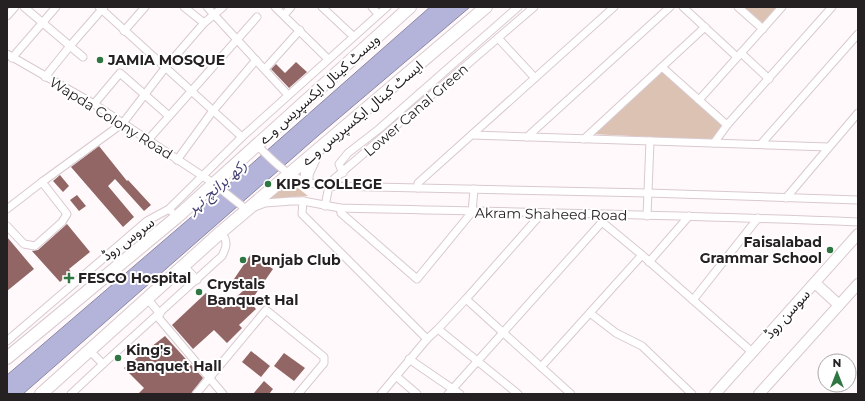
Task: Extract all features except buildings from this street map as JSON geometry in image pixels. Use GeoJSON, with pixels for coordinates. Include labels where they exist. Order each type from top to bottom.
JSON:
{"type":"FeatureCollection","features":[{"type":"Feature","properties":{"kind":"main road","name":"ویسٹ کینال ایکسپریس وے"},"geometry":{"type":"LineString","coordinates":[[7,358],[173,213],[259,147],[410,7]]}},
{"type":"Feature","properties":{"kind":"main road","name":"ایسٹ کینال ایکسپریس وے"},"geometry":{"type":"LineString","coordinates":[[41,394],[184,266],[245,208],[286,173],[331,139],[486,7]]}},
{"type":"Feature","properties":{"kind":"main road"},"geometry":{"type":"LineString","coordinates":[[306,182],[311,162],[318,152],[331,139]]}},
{"type":"Feature","properties":{"kind":"street"},"geometry":{"type":"LineString","coordinates":[[7,16],[15,7]]}},
{"type":"Feature","properties":{"kind":"street"},"geometry":{"type":"LineString","coordinates":[[24,7],[83,57]]}},
{"type":"Feature","properties":{"kind":"street"},"geometry":{"type":"LineString","coordinates":[[10,56],[43,23],[56,7]]}},
{"type":"Feature","properties":{"kind":"street"},"geometry":{"type":"LineString","coordinates":[[124,31],[145,7]]}},
{"type":"Feature","properties":{"kind":"street"},"geometry":{"type":"LineString","coordinates":[[184,7],[204,23]]}},
{"type":"Feature","properties":{"kind":"street"},"geometry":{"type":"LineString","coordinates":[[207,7],[288,95]]}},
{"type":"Feature","properties":{"kind":"street"},"geometry":{"type":"LineString","coordinates":[[7,209],[123,123],[165,68],[204,23],[223,7]]}},
{"type":"Feature","properties":{"kind":"street"},"geometry":{"type":"LineString","coordinates":[[275,7],[328,59]]}},
{"type":"Feature","properties":{"kind":"street"},"geometry":{"type":"LineString","coordinates":[[284,15],[291,7]]}},
{"type":"Feature","properties":{"kind":"street"},"geometry":{"type":"LineString","coordinates":[[322,7],[353,36]]}},
{"type":"Feature","properties":{"kind":"street"},"geometry":{"type":"LineString","coordinates":[[372,7],[378,14]]}},
{"type":"Feature","properties":{"kind":"street"},"geometry":{"type":"LineString","coordinates":[[212,182],[242,137],[387,7]]}},
{"type":"Feature","properties":{"kind":"street"},"geometry":{"type":"LineString","coordinates":[[342,173],[339,167],[339,162],[379,129],[518,7]]}},
{"type":"Feature","properties":{"kind":"street","name":"Lower Canal Green"},"geometry":{"type":"LineString","coordinates":[[329,186],[342,173],[534,7]]}},
{"type":"Feature","properties":{"kind":"street"},"geometry":{"type":"LineString","coordinates":[[418,188],[418,183],[614,7]]}},
{"type":"Feature","properties":{"kind":"street"},"geometry":{"type":"LineString","coordinates":[[527,137],[670,7]]}},
{"type":"Feature","properties":{"kind":"street"},"geometry":{"type":"LineString","coordinates":[[683,7],[704,27],[769,79]]}},
{"type":"Feature","properties":{"kind":"street"},"geometry":{"type":"LineString","coordinates":[[738,7],[763,29]]}},
{"type":"Feature","properties":{"kind":"street"},"geometry":{"type":"LineString","coordinates":[[699,100],[782,7]]}},
{"type":"Feature","properties":{"kind":"street"},"geometry":{"type":"LineString","coordinates":[[714,143],[727,125],[832,7]]}},
{"type":"Feature","properties":{"kind":"street"},"geometry":{"type":"LineString","coordinates":[[45,77],[102,8],[124,31],[212,112],[242,137]]}},
{"type":"Feature","properties":{"kind":"street"},"geometry":{"type":"LineString","coordinates":[[148,140],[257,17]]}},
{"type":"Feature","properties":{"kind":"street"},"geometry":{"type":"LineString","coordinates":[[584,139],[704,27]]}},
{"type":"Feature","properties":{"kind":"street"},"geometry":{"type":"LineString","coordinates":[[265,69],[300,30]]}},
{"type":"Feature","properties":{"kind":"street"},"geometry":{"type":"LineString","coordinates":[[761,144],[858,34]]}},
{"type":"Feature","properties":{"kind":"street"},"geometry":{"type":"LineString","coordinates":[[498,38],[535,78]]}},
{"type":"Feature","properties":{"kind":"street","name":"Wapda Colony Road"},"geometry":{"type":"LineString","coordinates":[[10,56],[94,104],[212,182],[245,208]]}},
{"type":"Feature","properties":{"kind":"street"},"geometry":{"type":"LineString","coordinates":[[178,160],[212,112],[256,60]]}},
{"type":"Feature","properties":{"kind":"street"},"geometry":{"type":"LineString","coordinates":[[662,67],[727,125]]}},
{"type":"Feature","properties":{"kind":"street"},"geometry":{"type":"LineString","coordinates":[[94,104],[120,73],[169,116]]}},
{"type":"Feature","properties":{"kind":"street"},"geometry":{"type":"LineString","coordinates":[[786,198],[858,113]]}},
{"type":"Feature","properties":{"kind":"street"},"geometry":{"type":"LineString","coordinates":[[472,135],[828,147]]}},
{"type":"Feature","properties":{"kind":"street"},"geometry":{"type":"LineString","coordinates":[[647,216],[650,141]]}},
{"type":"Feature","properties":{"kind":"street"},"geometry":{"type":"LineString","coordinates":[[259,147],[286,173],[306,182],[329,186],[325,206]]}},
{"type":"Feature","properties":{"kind":"street"},"geometry":{"type":"LineString","coordinates":[[7,226],[24,244],[35,246],[62,222],[67,214],[42,182]]}},
{"type":"Feature","properties":{"kind":"street","name":"Akram Shaheed Road"},"geometry":{"type":"LineString","coordinates":[[329,186],[648,193],[858,200]]}},
{"type":"Feature","properties":{"kind":"street"},"geometry":{"type":"LineString","coordinates":[[340,208],[341,213],[417,279],[472,212],[474,189]]}},
{"type":"Feature","properties":{"kind":"street"},"geometry":{"type":"LineString","coordinates":[[303,201],[302,214],[427,338]]}},
{"type":"Feature","properties":{"kind":"street","name":"Akram Shaheed Road"},"geometry":{"type":"LineString","coordinates":[[245,208],[264,203],[303,201],[340,208],[542,213],[602,219],[647,216],[690,216],[858,222]]}},
{"type":"Feature","properties":{"kind":"street","name":"سروس روڈ"},"geometry":{"type":"LineString","coordinates":[[7,341],[147,221],[173,213]]}},
{"type":"Feature","properties":{"kind":"street"},"geometry":{"type":"LineString","coordinates":[[381,394],[427,338],[438,329],[466,299],[542,213]]}},
{"type":"Feature","properties":{"kind":"street"},"geometry":{"type":"LineString","coordinates":[[649,262],[690,216]]}},
{"type":"Feature","properties":{"kind":"street"},"geometry":{"type":"LineString","coordinates":[[692,300],[758,218]]}},
{"type":"Feature","properties":{"kind":"street"},"geometry":{"type":"LineString","coordinates":[[450,391],[602,219],[752,352]]}},
{"type":"Feature","properties":{"kind":"street"},"geometry":{"type":"LineString","coordinates":[[71,394],[222,256],[225,250],[226,238],[221,232]]}},
{"type":"Feature","properties":{"kind":"street","name":"سوسن روڈ"},"geometry":{"type":"LineString","coordinates":[[715,394],[858,234]]}},
{"type":"Feature","properties":{"kind":"street"},"geometry":{"type":"LineString","coordinates":[[541,367],[642,255]]}},
{"type":"Feature","properties":{"kind":"street"},"geometry":{"type":"LineString","coordinates":[[184,266],[197,280]]}},
{"type":"Feature","properties":{"kind":"street"},"geometry":{"type":"LineString","coordinates":[[814,283],[839,305]]}},
{"type":"Feature","properties":{"kind":"street"},"geometry":{"type":"LineString","coordinates":[[759,394],[858,284]]}},
{"type":"Feature","properties":{"kind":"street"},"geometry":{"type":"LineString","coordinates":[[147,298],[158,315],[223,394]]}},
{"type":"Feature","properties":{"kind":"street"},"geometry":{"type":"LineString","coordinates":[[466,299],[571,394]]}},
{"type":"Feature","properties":{"kind":"street"},"geometry":{"type":"LineString","coordinates":[[196,394],[266,310],[324,357],[324,363],[298,394]]}},
{"type":"Feature","properties":{"kind":"street"},"geometry":{"type":"LineString","coordinates":[[590,313],[616,333],[642,346],[692,394]]}},
{"type":"Feature","properties":{"kind":"street"},"geometry":{"type":"LineString","coordinates":[[27,323],[37,333]]}},
{"type":"Feature","properties":{"kind":"street"},"geometry":{"type":"LineString","coordinates":[[438,329],[518,394]]}},
{"type":"Feature","properties":{"kind":"street"},"geometry":{"type":"LineString","coordinates":[[90,351],[103,364]]}},
{"type":"Feature","properties":{"kind":"street"},"geometry":{"type":"LineString","coordinates":[[409,359],[450,391],[460,394]]}},
{"type":"Feature","properties":{"kind":"street"},"geometry":{"type":"LineString","coordinates":[[396,376],[417,394]]}},
{"type":"Feature","properties":{"kind":"shaded area"},"geometry":{"type":"Polygon","coordinates":[[[744,7],[777,7],[763,23],[744,7]]]}},
{"type":"Feature","properties":{"kind":"shaded area"},"geometry":{"type":"Polygon","coordinates":[[[662,70],[723,124],[712,140],[591,134],[662,70]]]}},
{"type":"Feature","properties":{"kind":"shaded area"},"geometry":{"type":"Polygon","coordinates":[[[287,179],[308,196],[266,199],[287,179]]]}},
{"type":"Feature","properties":{"kind":"water"},"geometry":{"type":"Polygon","coordinates":[[[430,7],[470,7],[319,135],[23,394],[7,394],[7,375],[197,212],[430,7]]]}},
{"type":"Feature","properties":{"kind":"place","name":"JAMIA MOSQUE"},"geometry":{"type":"Point","coordinates":[100,60]}},
{"type":"Feature","properties":{"kind":"place","name":"KIPS COLLEGE"},"geometry":{"type":"Point","coordinates":[268,184]}},
{"type":"Feature","properties":{"kind":"place","name":"Faisalabad Grammar School"},"geometry":{"type":"Point","coordinates":[830,250]}},
{"type":"Feature","properties":{"kind":"place","name":"Punjab Club"},"geometry":{"type":"Point","coordinates":[243,260]}},
{"type":"Feature","properties":{"kind":"place","name":"FESCO Hospital"},"geometry":{"type":"Point","coordinates":[69,278]}},
{"type":"Feature","properties":{"kind":"place","name":"Crystals Banquet Hal"},"geometry":{"type":"Point","coordinates":[199,292]}},
{"type":"Feature","properties":{"kind":"place","name":"King's Banquet Hall"},"geometry":{"type":"Point","coordinates":[118,358]}},
{"type":"Feature","properties":{"kind":"water label","name":"رکھ برانچ نہر"},"geometry":{"type":"Point","coordinates":[217,187]}}]}
